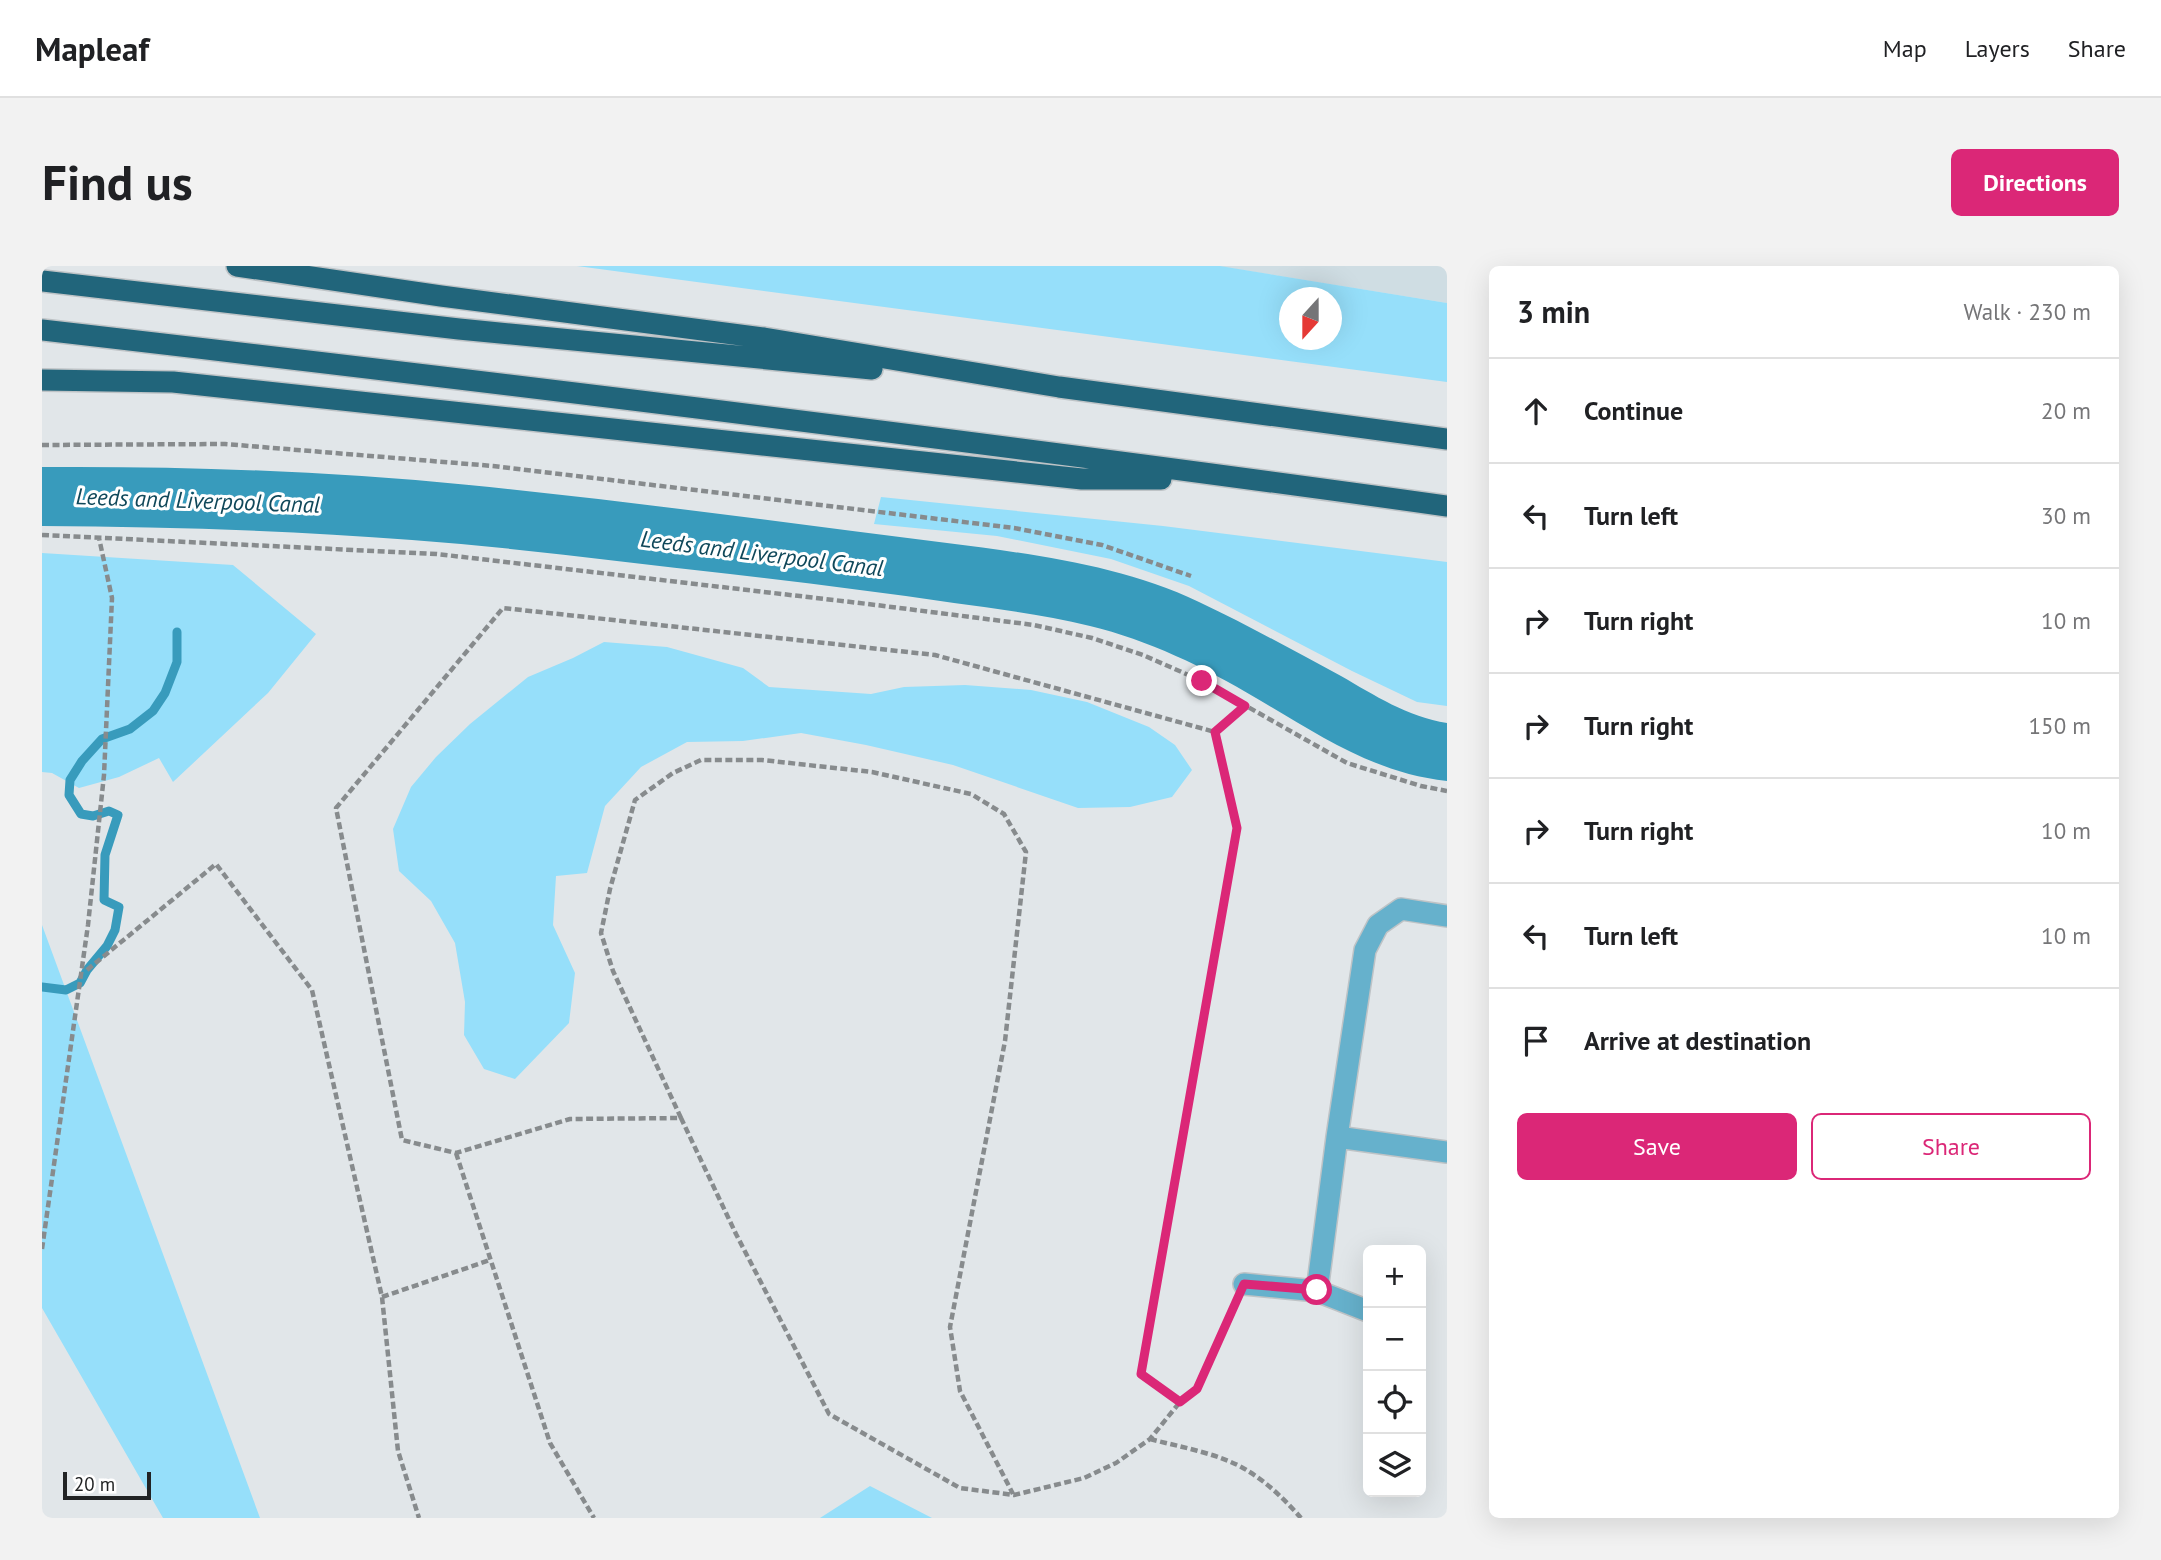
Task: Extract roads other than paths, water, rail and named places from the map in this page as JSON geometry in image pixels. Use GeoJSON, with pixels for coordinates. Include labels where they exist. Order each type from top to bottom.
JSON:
{"type":"FeatureCollection","features":[{"type":"Feature","properties":{"kind":"highway"},"geometry":{"type":"LineString","coordinates":[[237,266],[441,296],[765,338],[1059,387],[1447,439]]}},
{"type":"Feature","properties":{"kind":"highway"},"geometry":{"type":"LineString","coordinates":[[42,281],[459,329],[1059,387]]}},
{"type":"Feature","properties":{"kind":"highway"},"geometry":{"type":"LineString","coordinates":[[42,330],[464,379],[1447,506]]}},
{"type":"Feature","properties":{"kind":"highway"},"geometry":{"type":"LineString","coordinates":[[42,380],[173,382],[1082,479],[1250,479]]}},
{"type":"Feature","properties":{"kind":"street"},"geometry":{"type":"LineString","coordinates":[[1317,1290],[1365,950],[1378,925],[1401,909],[1447,916]]}},
{"type":"Feature","properties":{"kind":"street"},"geometry":{"type":"LineString","coordinates":[[1337,1137],[1447,1152]]}},
{"type":"Feature","properties":{"kind":"street"},"geometry":{"type":"LineString","coordinates":[[1244,1284],[1317,1290],[1363,1309]]}},
{"type":"Feature","properties":{"kind":"water","name":"Leeds and Liverpool Canal"},"geometry":{"type":"Polygon","coordinates":[[[42,467],[256,470],[469,485],[947,543],[1076,563],[1169,589],[1271,638],[1392,704],[1419,716],[1447,723],[1447,781],[1420,777],[1370,761],[1196,665],[1133,639],[1073,622],[842,588],[452,543],[273,531],[42,526],[42,467]]]}},
{"type":"Feature","properties":{"kind":"waterway"},"geometry":{"type":"LineString","coordinates":[[42,987],[66,990],[80,983],[107,946],[115,930],[119,907],[104,900],[105,855],[118,815],[109,811],[93,816],[81,814],[69,795],[70,780],[82,761],[102,739],[130,729],[153,711],[165,693],[177,662],[177,632]]}}]}
